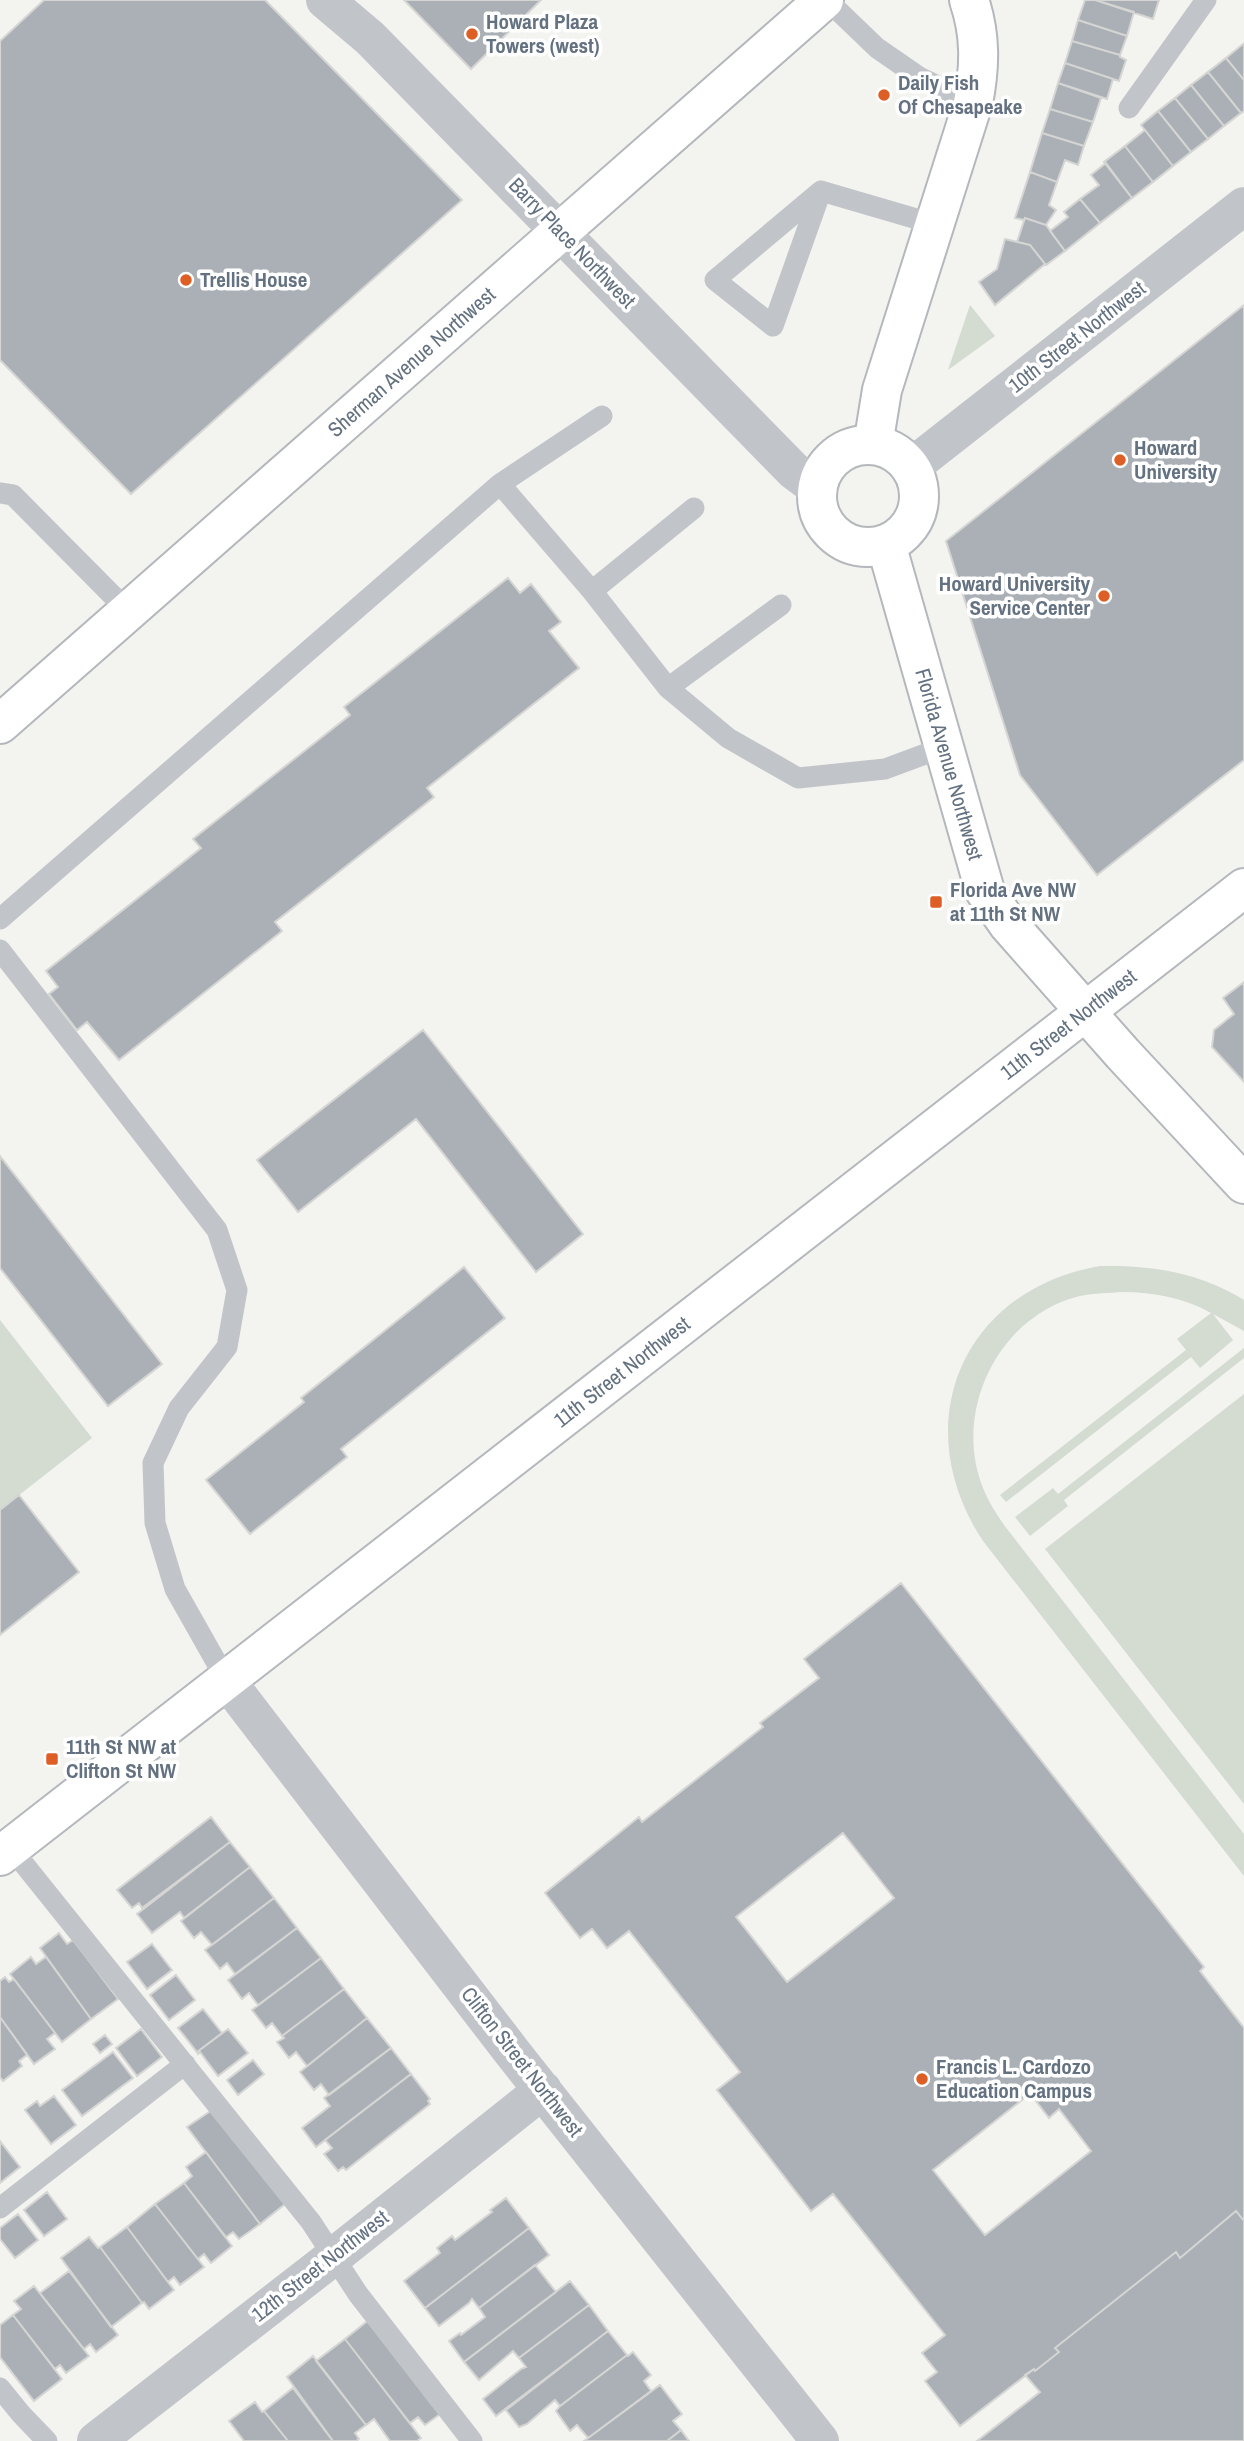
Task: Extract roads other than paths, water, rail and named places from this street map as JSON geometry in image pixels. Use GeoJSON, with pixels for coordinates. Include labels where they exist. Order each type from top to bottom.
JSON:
{"type":"FeatureCollection","features":[{"type":"Feature","properties":{"kind":"main road","name":"Sherman Avenue Northwest"},"geometry":{"type":"LineString","coordinates":[[0,724],[826,0]]}},
{"type":"Feature","properties":{"kind":"main road"},"geometry":{"type":"LineString","coordinates":[[873,445],[882,390],[973,103],[979,61],[975,18],[969,0]]}},
{"type":"Feature","properties":{"kind":"main road"},"geometry":{"type":"LineString","coordinates":[[873,445],[894,453],[910,468],[917,482],[919,497],[910,526],[899,537],[871,548],[856,546],[830,531],[817,503],[817,488],[831,461],[843,451],[873,445]]}},
{"type":"Feature","properties":{"kind":"main road","name":"Florida Avenue Northwest"},"geometry":{"type":"LineString","coordinates":[[886,544],[985,891],[1008,924],[1085,1012],[1244,1184]]}},
{"type":"Feature","properties":{"kind":"main road","name":"11th Street Northwest"},"geometry":{"type":"LineString","coordinates":[[6,1852],[1244,888]]}},
{"type":"Feature","properties":{"kind":"street","name":"Barry Place Northwest"},"geometry":{"type":"LineString","coordinates":[[325,0],[370,38],[794,471],[817,488]]}},
{"type":"Feature","properties":{"kind":"street","name":"10th Street Northwest"},"geometry":{"type":"LineString","coordinates":[[910,468],[1244,206]]}},
{"type":"Feature","properties":{"kind":"street","name":"Clifton Street Northwest"},"geometry":{"type":"LineString","coordinates":[[227,1681],[542,2090],[820,2441]]}},
{"type":"Feature","properties":{"kind":"street","name":"12th Street Northwest"},"geometry":{"type":"LineString","coordinates":[[96,2441],[542,2090]]}},
{"type":"Feature","properties":{"kind":"lane"},"geometry":{"type":"LineString","coordinates":[[826,0],[877,48],[919,77],[973,103]]}},
{"type":"Feature","properties":{"kind":"lane"},"geometry":{"type":"LineString","coordinates":[[1129,108],[1206,0]]}},
{"type":"Feature","properties":{"kind":"lane"},"geometry":{"type":"LineString","coordinates":[[821,191],[934,224]]}},
{"type":"Feature","properties":{"kind":"lane"},"geometry":{"type":"LineString","coordinates":[[821,191],[795,265],[773,326],[715,280],[821,191]]}},
{"type":"Feature","properties":{"kind":"lane"},"geometry":{"type":"LineString","coordinates":[[0,919],[500,484],[602,416]]}},
{"type":"Feature","properties":{"kind":"lane"},"geometry":{"type":"LineString","coordinates":[[500,484],[592,591],[668,688],[728,738],[798,778],[884,769],[944,747]]}},
{"type":"Feature","properties":{"kind":"lane"},"geometry":{"type":"LineString","coordinates":[[0,493],[13,495],[128,611]]}},
{"type":"Feature","properties":{"kind":"lane"},"geometry":{"type":"LineString","coordinates":[[592,591],[694,508]]}},
{"type":"Feature","properties":{"kind":"lane"},"geometry":{"type":"LineString","coordinates":[[668,688],[781,605]]}},
{"type":"Feature","properties":{"kind":"lane"},"geometry":{"type":"LineString","coordinates":[[0,950],[217,1230],[237,1290],[227,1347],[179,1408],[153,1463],[155,1523],[175,1589],[227,1681]]}},
{"type":"Feature","properties":{"kind":"lane"},"geometry":{"type":"LineString","coordinates":[[6,1852],[185,2064],[310,2222],[358,2294],[472,2441]]}},
{"type":"Feature","properties":{"kind":"lane"},"geometry":{"type":"LineString","coordinates":[[0,2208],[185,2064]]}},
{"type":"Feature","properties":{"kind":"lane"},"geometry":{"type":"LineString","coordinates":[[0,2388],[47,2441]]}},
{"type":"Feature","properties":{"kind":"place","name":"Howard Plaza Towers (west)"},"geometry":{"type":"Point","coordinates":[472,34]}},
{"type":"Feature","properties":{"kind":"place","name":"Daily Fish Of Chesapeake"},"geometry":{"type":"Point","coordinates":[884,95]}},
{"type":"Feature","properties":{"kind":"place","name":"Trellis House"},"geometry":{"type":"Point","coordinates":[186,280]}},
{"type":"Feature","properties":{"kind":"place","name":"Howard University"},"geometry":{"type":"Point","coordinates":[1120,460]}},
{"type":"Feature","properties":{"kind":"place","name":"Howard University Service Center"},"geometry":{"type":"Point","coordinates":[1104,596]}},
{"type":"Feature","properties":{"kind":"place","name":"Florida Ave NW at 11th St NW"},"geometry":{"type":"Point","coordinates":[936,902]}},
{"type":"Feature","properties":{"kind":"place","name":"11th St NW at Clifton St NW"},"geometry":{"type":"Point","coordinates":[52,1759]}},
{"type":"Feature","properties":{"kind":"place","name":"Francis L. Cardozo Education Campus"},"geometry":{"type":"Point","coordinates":[922,2079]}}]}
